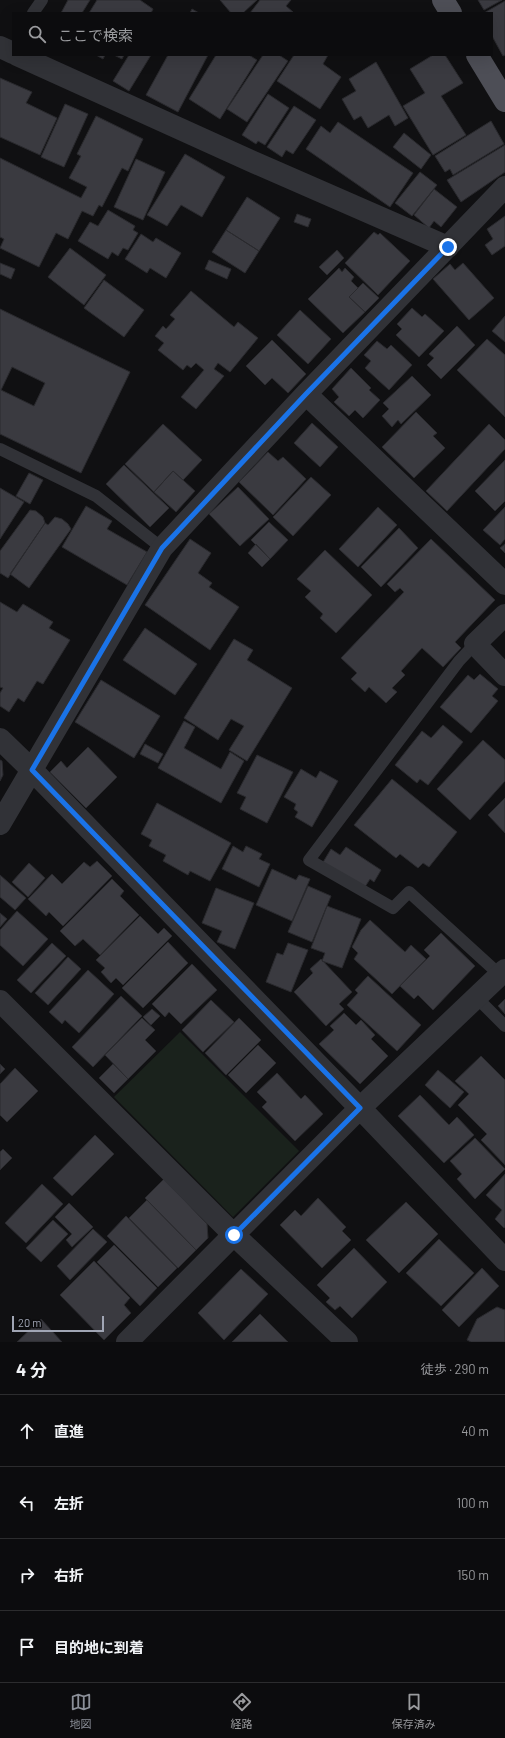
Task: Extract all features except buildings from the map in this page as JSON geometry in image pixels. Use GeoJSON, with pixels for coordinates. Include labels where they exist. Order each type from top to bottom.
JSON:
{"type":"FeatureCollection","features":[{"type":"Feature","properties":{"kind":"main road"},"geometry":{"type":"LineString","coordinates":[[443,0],[450,12]]}},
{"type":"Feature","properties":{"kind":"main road"},"geometry":{"type":"LineString","coordinates":[[478,56],[505,101]]}},
{"type":"Feature","properties":{"kind":"street"},"geometry":{"type":"LineString","coordinates":[[25,56],[251,161],[448,247]]}},
{"type":"Feature","properties":{"kind":"street"},"geometry":{"type":"LineString","coordinates":[[0,824],[162,548],[306,394],[505,187]]}},
{"type":"Feature","properties":{"kind":"street"},"geometry":{"type":"LineString","coordinates":[[306,394],[505,584]]}},
{"type":"Feature","properties":{"kind":"street"},"geometry":{"type":"LineString","coordinates":[[505,615],[475,644],[505,675]]}},
{"type":"Feature","properties":{"kind":"street"},"geometry":{"type":"LineString","coordinates":[[0,739],[32,770],[360,1108],[505,1260]]}},
{"type":"Feature","properties":{"kind":"street"},"geometry":{"type":"LineString","coordinates":[[127,1342],[360,1108],[502,972]]}},
{"type":"Feature","properties":{"kind":"street"},"geometry":{"type":"LineString","coordinates":[[0,1001],[234,1235],[347,1342]]}},
{"type":"Feature","properties":{"kind":"lane"},"geometry":{"type":"LineString","coordinates":[[34,12],[42,0]]}},
{"type":"Feature","properties":{"kind":"lane"},"geometry":{"type":"LineString","coordinates":[[0,449],[96,496],[162,548]]}},
{"type":"Feature","properties":{"kind":"lane"},"geometry":{"type":"LineString","coordinates":[[475,644],[459,661],[309,860],[393,908],[409,892],[502,972]]}},
{"type":"Feature","properties":{"kind":"lane"},"geometry":{"type":"LineString","coordinates":[[476,997],[505,1026]]}},
{"type":"Feature","properties":{"kind":"shaded area"},"geometry":{"type":"Polygon","coordinates":[[[180,1032],[299,1151],[233,1217],[114,1097],[180,1032]]]}},
{"type":"Feature","properties":{"kind":"route"},"geometry":{"type":"LineString","coordinates":[[234,1235],[360,1108],[32,770],[162,548],[306,394],[448,247]]}}]}
